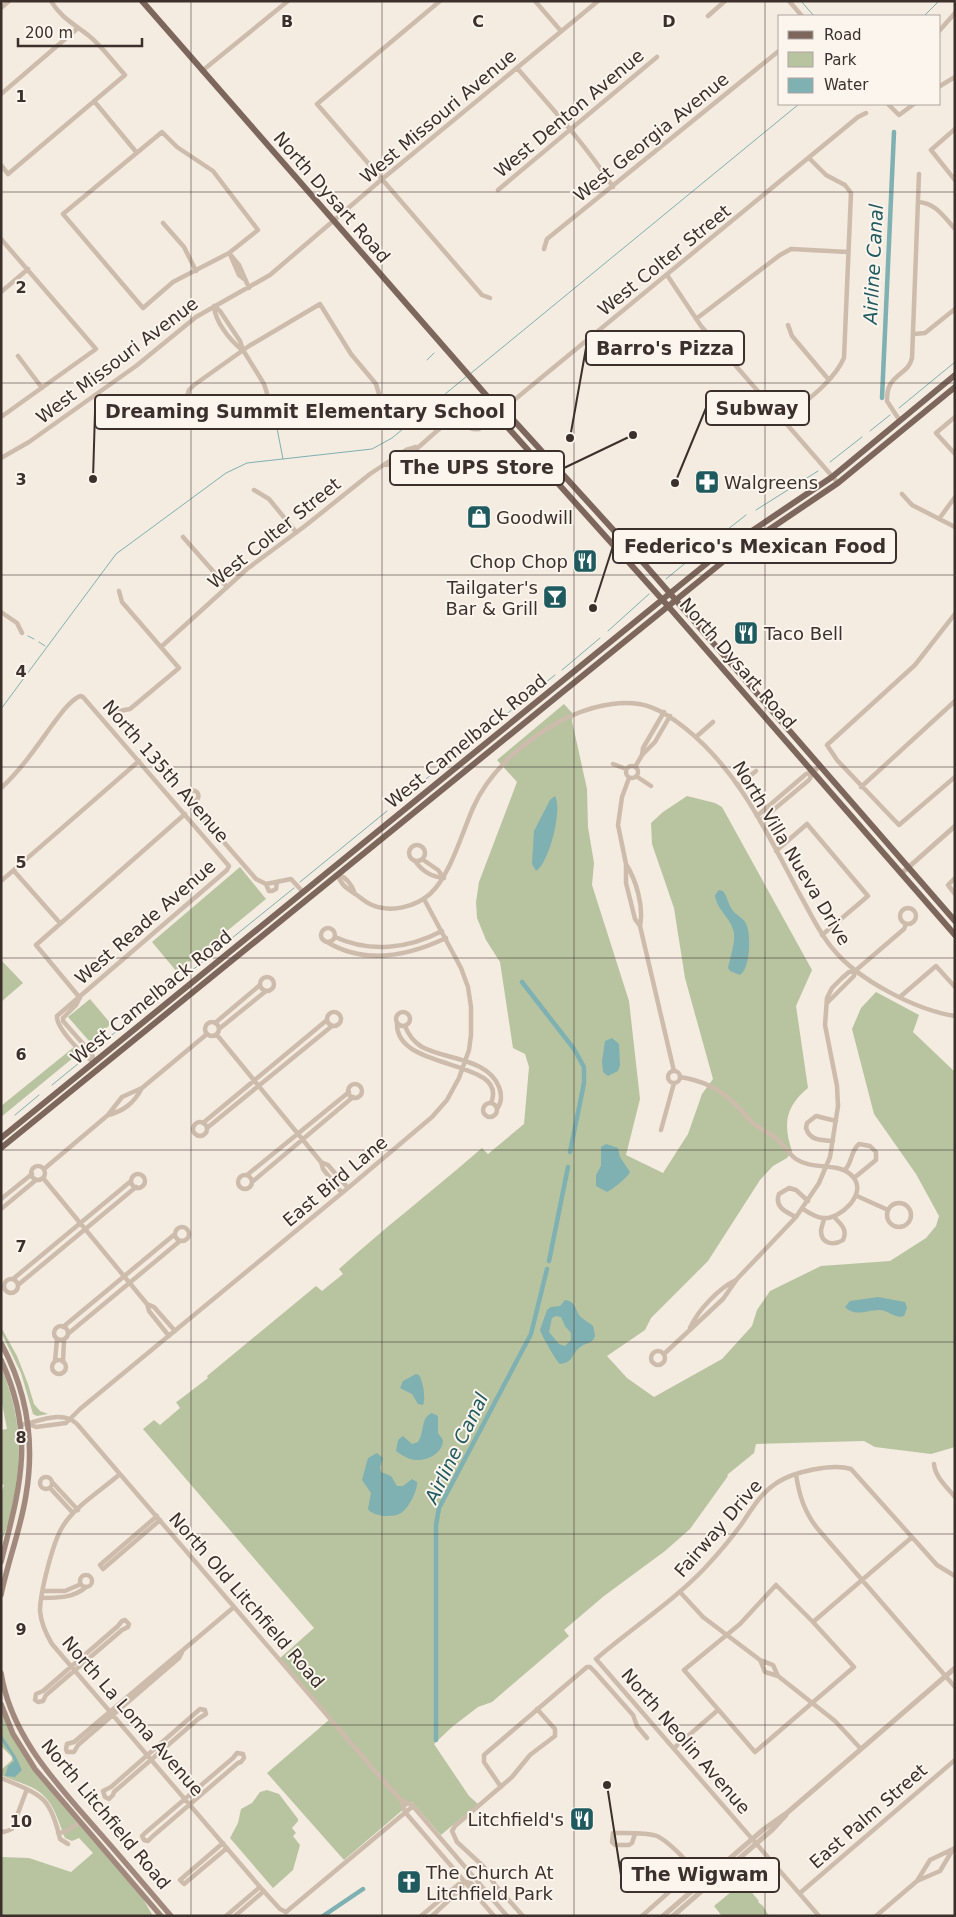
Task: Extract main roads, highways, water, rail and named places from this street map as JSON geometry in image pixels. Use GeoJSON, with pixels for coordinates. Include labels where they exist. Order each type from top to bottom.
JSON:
{"type":"FeatureCollection","features":[{"type":"Feature","properties":{"kind":"main road","name":"North Dysart Road"},"geometry":{"type":"LineString","coordinates":[[142,1],[500,411],[508,414],[676,600],[955,921]]}},
{"type":"Feature","properties":{"kind":"main road","name":"West Camelback Road"},"geometry":{"type":"LineString","coordinates":[[1,1148],[46,1112],[97,1065],[301,889],[333,868],[722,551],[832,477],[898,418],[955,375]]}},
{"type":"Feature","properties":{"kind":"main road","name":"West Camelback Road"},"geometry":{"type":"LineString","coordinates":[[1,1138],[97,1065],[338,874],[730,556],[838,483],[955,387]]}},
{"type":"Feature","properties":{"kind":"main road","name":"North Dysart Road"},"geometry":{"type":"LineString","coordinates":[[500,411],[500,420],[663,600],[955,935]]}},
{"type":"Feature","properties":{"kind":"main road"},"geometry":{"type":"LineString","coordinates":[[581,509],[588,502]]}},
{"type":"Feature","properties":{"kind":"main road"},"geometry":{"type":"LineString","coordinates":[[760,524],[765,532]]}},
{"type":"Feature","properties":{"kind":"main road"},"geometry":{"type":"LineString","coordinates":[[564,680],[569,686]]}},
{"type":"Feature","properties":{"kind":"main road"},"geometry":{"type":"LineString","coordinates":[[397,816],[402,822]]}},
{"type":"Feature","properties":{"kind":"main road"},"geometry":{"type":"LineString","coordinates":[[333,868],[338,874]]}},
{"type":"Feature","properties":{"kind":"main road"},"geometry":{"type":"LineString","coordinates":[[1,1143],[11,1135],[13,1129],[20,1127],[38,1113],[46,1112]]}},
{"type":"Feature","properties":{"kind":"main road"},"geometry":{"type":"LineString","coordinates":[[1,1344],[11,1362],[21,1388],[29,1424],[30,1462],[26,1494],[3,1575],[1,1595]]}},
{"type":"Feature","properties":{"kind":"main road"},"geometry":{"type":"LineString","coordinates":[[1,1360],[11,1383],[21,1425],[22,1462],[19,1488],[1,1562]]}},
{"type":"Feature","properties":{"kind":"main road","name":"North Litchfield Road"},"geometry":{"type":"LineString","coordinates":[[1,1673],[17,1722],[39,1761],[171,1916]]}},
{"type":"Feature","properties":{"kind":"main road","name":"North Litchfield Road"},"geometry":{"type":"LineString","coordinates":[[1,1704],[13,1734],[30,1763],[161,1916]]}},
{"type":"Feature","properties":{"kind":"water"},"geometry":{"type":"Polygon","coordinates":[[[555,796],[557,802],[556,823],[550,847],[546,858],[536,871],[532,864],[534,831],[550,800],[555,796]]]}},
{"type":"Feature","properties":{"kind":"water"},"geometry":{"type":"Polygon","coordinates":[[[719,890],[723,891],[732,910],[747,926],[748,960],[740,975],[730,971],[728,968],[734,933],[733,928],[716,900],[715,895],[719,890]]]}},
{"type":"Feature","properties":{"kind":"water"},"geometry":{"type":"Polygon","coordinates":[[[612,1038],[619,1044],[620,1065],[618,1071],[608,1076],[603,1072],[602,1061],[605,1041],[612,1038]]]}},
{"type":"Feature","properties":{"kind":"water"},"geometry":{"type":"Polygon","coordinates":[[[606,1144],[618,1148],[620,1157],[630,1172],[620,1183],[607,1192],[596,1186],[596,1175],[601,1166],[601,1147],[606,1144]]]}},
{"type":"Feature","properties":{"kind":"water"},"geometry":{"type":"Polygon","coordinates":[[[878,1297],[905,1302],[907,1308],[904,1316],[901,1317],[881,1310],[858,1313],[845,1307],[850,1301],[878,1297]]]}},
{"type":"Feature","properties":{"kind":"water"},"geometry":{"type":"Polygon","coordinates":[[[565,1300],[572,1303],[583,1319],[593,1326],[595,1336],[592,1341],[581,1346],[568,1362],[560,1364],[540,1330],[547,1310],[551,1307],[560,1306],[565,1300]],[[556,1316],[552,1318],[549,1332],[559,1344],[565,1346],[571,1340],[571,1333],[561,1317],[556,1316]]]}},
{"type":"Feature","properties":{"kind":"water"},"geometry":{"type":"Polygon","coordinates":[[[416,1374],[419,1375],[423,1386],[423,1405],[418,1404],[412,1394],[400,1388],[403,1381],[416,1374]]]}},
{"type":"Feature","properties":{"kind":"water"},"geometry":{"type":"Polygon","coordinates":[[[432,1413],[438,1416],[438,1433],[443,1440],[440,1450],[431,1457],[421,1460],[410,1459],[396,1451],[398,1440],[403,1436],[412,1444],[418,1442],[424,1422],[428,1415],[432,1413]]]}},
{"type":"Feature","properties":{"kind":"water"},"geometry":{"type":"Polygon","coordinates":[[[377,1453],[383,1458],[380,1467],[381,1472],[391,1476],[397,1486],[403,1486],[412,1479],[417,1482],[416,1490],[409,1504],[398,1515],[374,1514],[368,1509],[371,1493],[362,1480],[368,1458],[377,1453]]]}},
{"type":"Feature","properties":{"kind":"water"},"geometry":{"type":"Polygon","coordinates":[[[1,1734],[22,1770],[15,1777],[5,1776],[8,1766],[14,1761],[1,1738],[1,1734]]]}},
{"type":"Feature","properties":{"kind":"waterway"},"geometry":{"type":"LineString","coordinates":[[801,1],[813,15]]}},
{"type":"Feature","properties":{"kind":"waterway"},"geometry":{"type":"LineString","coordinates":[[925,15],[939,1]]}},
{"type":"Feature","properties":{"kind":"waterway"},"geometry":{"type":"LineString","coordinates":[[470,374],[798,105]]}},
{"type":"Feature","properties":{"kind":"waterway","name":"Airline Canal"},"geometry":{"type":"LineString","coordinates":[[882,398],[894,132]]}},
{"type":"Feature","properties":{"kind":"waterway"},"geometry":{"type":"LineString","coordinates":[[427,360],[434,353]]}},
{"type":"Feature","properties":{"kind":"waterway"},"geometry":{"type":"LineString","coordinates":[[899,408],[955,362]]}},
{"type":"Feature","properties":{"kind":"waterway"},"geometry":{"type":"LineString","coordinates":[[1,709],[116,554],[226,473],[247,463],[372,449],[392,438],[467,376]]}},
{"type":"Feature","properties":{"kind":"waterway"},"geometry":{"type":"LineString","coordinates":[[384,399],[409,423]]}},
{"type":"Feature","properties":{"kind":"waterway","name":"Airline Canal"},"geometry":{"type":"LineString","coordinates":[[870,431],[890,415]]}},
{"type":"Feature","properties":{"kind":"waterway"},"geometry":{"type":"LineString","coordinates":[[276,423],[283,459]]}},
{"type":"Feature","properties":{"kind":"waterway"},"geometry":{"type":"LineString","coordinates":[[830,462],[862,437]]}},
{"type":"Feature","properties":{"kind":"waterway"},"geometry":{"type":"LineString","coordinates":[[756,510],[818,471]]}},
{"type":"Feature","properties":{"kind":"waterway"},"geometry":{"type":"LineString","coordinates":[[709,544],[746,515]]}},
{"type":"Feature","properties":{"kind":"waterway"},"geometry":{"type":"LineString","coordinates":[[666,579],[700,551]]}},
{"type":"Feature","properties":{"kind":"waterway"},"geometry":{"type":"LineString","coordinates":[[608,631],[649,594]]}},
{"type":"Feature","properties":{"kind":"waterway"},"geometry":{"type":"LineString","coordinates":[[28,636],[34,639]]}},
{"type":"Feature","properties":{"kind":"waterway"},"geometry":{"type":"LineString","coordinates":[[562,670],[600,638]]}},
{"type":"Feature","properties":{"kind":"waterway"},"geometry":{"type":"LineString","coordinates":[[39,642],[45,646]]}},
{"type":"Feature","properties":{"kind":"waterway"},"geometry":{"type":"LineString","coordinates":[[395,804],[555,675]]}},
{"type":"Feature","properties":{"kind":"waterway"},"geometry":{"type":"LineString","coordinates":[[300,882],[387,811]]}},
{"type":"Feature","properties":{"kind":"waterway"},"geometry":{"type":"LineString","coordinates":[[97,1047],[294,888]]}},
{"type":"Feature","properties":{"kind":"waterway","name":"Airline Canal"},"geometry":{"type":"LineString","coordinates":[[522,982],[574,1049],[584,1067],[584,1083],[570,1152]]}},
{"type":"Feature","properties":{"kind":"waterway"},"geometry":{"type":"LineString","coordinates":[[52,1085],[79,1063]]}},
{"type":"Feature","properties":{"kind":"waterway"},"geometry":{"type":"LineString","coordinates":[[15,1115],[39,1095]]}},
{"type":"Feature","properties":{"kind":"waterway","name":"Airline Canal"},"geometry":{"type":"LineString","coordinates":[[549,1261],[568,1167]]}},
{"type":"Feature","properties":{"kind":"waterway","name":"Airline Canal"},"geometry":{"type":"LineString","coordinates":[[436,1740],[436,1525],[439,1508],[531,1334],[547,1269]]}},
{"type":"Feature","properties":{"kind":"waterway","name":"Airline Canal"},"geometry":{"type":"LineString","coordinates":[[323,1916],[363,1889]]}},
{"type":"Feature","properties":{"kind":"place","name":"The UPS Store"},"geometry":{"type":"Point","coordinates":[633,435]}},
{"type":"Feature","properties":{"kind":"place","name":"Barro's Pizza"},"geometry":{"type":"Point","coordinates":[570,438]}},
{"type":"Feature","properties":{"kind":"place","name":"Dreaming Summit Elementary School"},"geometry":{"type":"Point","coordinates":[93,479]}},
{"type":"Feature","properties":{"kind":"place","name":"Walgreens"},"geometry":{"type":"Point","coordinates":[707,482]}},
{"type":"Feature","properties":{"kind":"place","name":"Subway"},"geometry":{"type":"Point","coordinates":[675,483]}},
{"type":"Feature","properties":{"kind":"place","name":"Goodwill"},"geometry":{"type":"Point","coordinates":[479,517]}},
{"type":"Feature","properties":{"kind":"place","name":"Chop Chop"},"geometry":{"type":"Point","coordinates":[585,561]}},
{"type":"Feature","properties":{"kind":"place","name":"Tailgater's Bar & Grill"},"geometry":{"type":"Point","coordinates":[555,597]}},
{"type":"Feature","properties":{"kind":"place","name":"Federico's Mexican Food"},"geometry":{"type":"Point","coordinates":[593,608]}},
{"type":"Feature","properties":{"kind":"place","name":"Taco Bell"},"geometry":{"type":"Point","coordinates":[746,633]}},
{"type":"Feature","properties":{"kind":"place","name":"The Wigwam"},"geometry":{"type":"Point","coordinates":[607,1785]}},
{"type":"Feature","properties":{"kind":"place","name":"Litchfield's"},"geometry":{"type":"Point","coordinates":[582,1819]}},
{"type":"Feature","properties":{"kind":"place","name":"The Church At Litchfield Park"},"geometry":{"type":"Point","coordinates":[409,1882]}}]}
